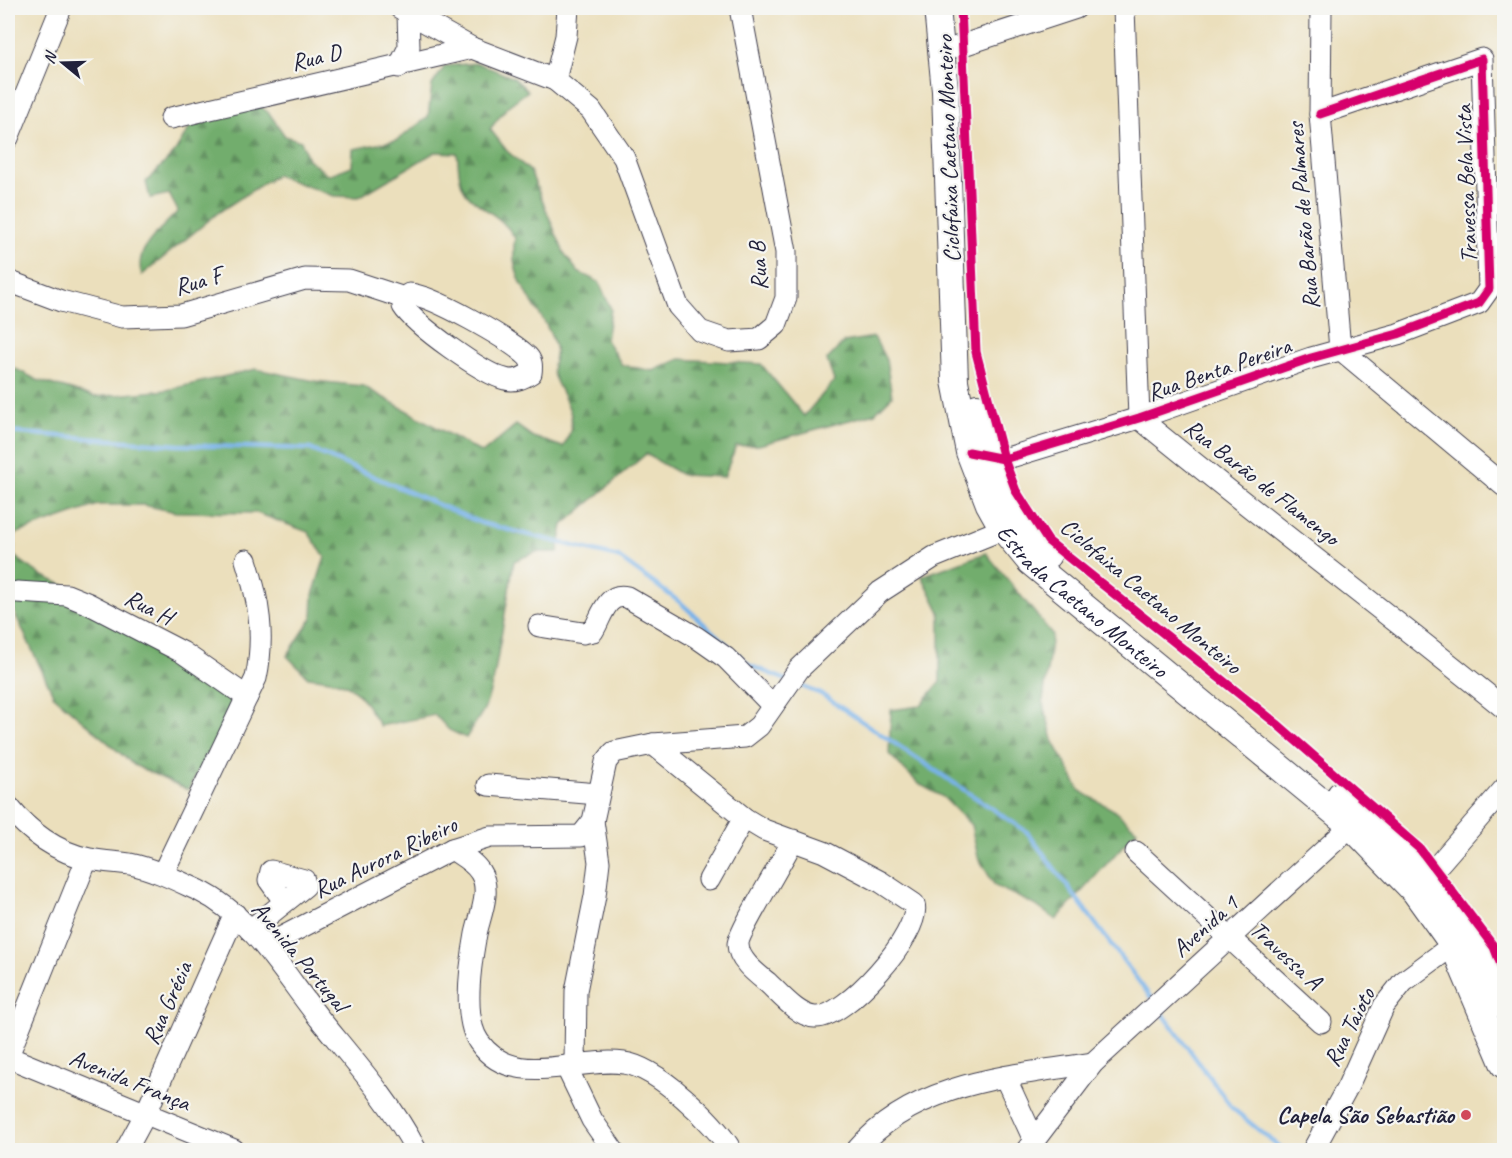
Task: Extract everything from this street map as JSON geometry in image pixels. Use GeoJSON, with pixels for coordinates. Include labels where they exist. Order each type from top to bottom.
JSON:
{"type":"FeatureCollection","features":[{"type":"Feature","properties":{"kind":"main road","name":"Estrada Caetano Monteiro"},"geometry":{"type":"LineString","coordinates":[[937,8],[945,91],[955,381],[980,455],[1038,548],[1392,838],[1422,884],[1486,963],[1504,1005]]}},
{"type":"Feature","properties":{"kind":"main road","name":"Estrada Caetano Monteiro"},"geometry":{"type":"LineString","coordinates":[[953,8],[957,47],[970,366],[980,455],[989,504],[1003,529],[1030,562],[1422,884],[1453,945],[1504,1065]]}},
{"type":"Feature","properties":{"kind":"street"},"geometry":{"type":"LineString","coordinates":[[8,138],[61,8]]}},
{"type":"Feature","properties":{"kind":"street"},"geometry":{"type":"LineString","coordinates":[[404,10],[472,48],[555,80],[566,36],[568,8]]}},
{"type":"Feature","properties":{"kind":"street","name":"Rua B"},"geometry":{"type":"LineString","coordinates":[[555,80],[591,110],[624,158],[678,306],[700,331],[729,341],[759,339],[776,326],[786,298],[786,252],[740,8]]}},
{"type":"Feature","properties":{"kind":"street"},"geometry":{"type":"LineString","coordinates":[[957,47],[1076,8]]}},
{"type":"Feature","properties":{"kind":"street"},"geometry":{"type":"LineString","coordinates":[[1124,8],[1139,417]]}},
{"type":"Feature","properties":{"kind":"street","name":"Rua Barão de Palmares"},"geometry":{"type":"LineString","coordinates":[[1321,8],[1320,114],[1340,349]]}},
{"type":"Feature","properties":{"kind":"street"},"geometry":{"type":"LineString","coordinates":[[399,67],[409,47],[404,10]]}},
{"type":"Feature","properties":{"kind":"street","name":"Rua D"},"geometry":{"type":"LineString","coordinates":[[171,118],[343,77],[399,67],[472,48]]}},
{"type":"Feature","properties":{"kind":"street","name":"Travessa Bela Vista"},"geometry":{"type":"LineString","coordinates":[[1320,114],[1482,59],[1489,289],[1479,303]]}},
{"type":"Feature","properties":{"kind":"street","name":"Rua F"},"geometry":{"type":"LineString","coordinates":[[8,281],[61,301],[122,317],[181,315],[249,293],[305,279],[349,280],[404,298]]}},
{"type":"Feature","properties":{"kind":"street","name":"Rua F"},"geometry":{"type":"LineString","coordinates":[[409,294],[425,297],[503,339],[528,357],[532,365],[531,373],[522,380],[507,380],[491,374],[414,319],[403,306],[404,298],[409,294]]}},
{"type":"Feature","properties":{"kind":"street","name":"Rua Benta Pereira"},"geometry":{"type":"LineString","coordinates":[[980,455],[1004,459],[1139,417],[1340,349],[1398,334],[1479,303]]}},
{"type":"Feature","properties":{"kind":"street"},"geometry":{"type":"LineString","coordinates":[[1340,349],[1504,486]]}},
{"type":"Feature","properties":{"kind":"street","name":"Rua Barão de Flamengo"},"geometry":{"type":"LineString","coordinates":[[1139,417],[1223,487],[1382,608],[1504,708]]}},
{"type":"Feature","properties":{"kind":"street"},"geometry":{"type":"LineString","coordinates":[[613,1150],[592,1120],[570,1065],[576,991],[595,896],[598,862],[594,821],[606,762],[614,752],[653,744],[745,737],[759,726],[799,669],[880,592],[934,557],[1003,529]]}},
{"type":"Feature","properties":{"kind":"street"},"geometry":{"type":"LineString","coordinates":[[163,873],[256,678],[261,657],[262,624],[255,588],[246,560]]}},
{"type":"Feature","properties":{"kind":"street","name":"Rua H"},"geometry":{"type":"LineString","coordinates":[[17,592],[67,596],[89,604],[182,652],[247,697]]}},
{"type":"Feature","properties":{"kind":"street"},"geometry":{"type":"LineString","coordinates":[[539,626],[583,633],[592,631],[610,599],[619,595],[627,597],[726,658],[772,705]]}},
{"type":"Feature","properties":{"kind":"street"},"geometry":{"type":"LineString","coordinates":[[653,744],[744,818],[764,830],[794,840],[881,882],[914,904],[915,909],[904,938],[883,967],[850,1001],[821,1018],[802,1012],[763,979],[744,958],[738,944],[744,927],[794,840]]}},
{"type":"Feature","properties":{"kind":"street"},"geometry":{"type":"LineString","coordinates":[[489,785],[598,794]]}},
{"type":"Feature","properties":{"kind":"street"},"geometry":{"type":"LineString","coordinates":[[1422,884],[1504,789]]}},
{"type":"Feature","properties":{"kind":"street","name":"Avenida Portugal"},"geometry":{"type":"LineString","coordinates":[[8,806],[22,824],[56,848],[87,859],[132,864],[163,873],[202,892],[235,914],[265,946],[379,1092],[416,1150]]}},
{"type":"Feature","properties":{"kind":"street"},"geometry":{"type":"LineString","coordinates":[[709,880],[744,818]]}},
{"type":"Feature","properties":{"kind":"street","name":"Rua Aurora Ribeiro"},"geometry":{"type":"LineString","coordinates":[[265,946],[452,849],[490,837],[581,836],[594,821]]}},
{"type":"Feature","properties":{"kind":"street","name":"Avenida 1"},"geometry":{"type":"LineString","coordinates":[[1031,1145],[1093,1063],[1350,826]]}},
{"type":"Feature","properties":{"kind":"street"},"geometry":{"type":"LineString","coordinates":[[452,849],[481,873],[485,888],[471,973],[470,1015],[477,1040],[494,1058],[513,1067],[543,1069],[591,1061],[625,1063],[644,1068],[665,1081],[719,1134],[731,1150]]}},
{"type":"Feature","properties":{"kind":"street","name":"Travessa A"},"geometry":{"type":"LineString","coordinates":[[1136,852],[1321,1022]]}},
{"type":"Feature","properties":{"kind":"street"},"geometry":{"type":"LineString","coordinates":[[8,1057],[87,859]]}},
{"type":"Feature","properties":{"kind":"street"},"geometry":{"type":"LineString","coordinates":[[250,930],[284,902]]}},
{"type":"Feature","properties":{"kind":"street","name":"Rua Grécia"},"geometry":{"type":"LineString","coordinates":[[126,1150],[146,1113],[235,914]]}},
{"type":"Feature","properties":{"kind":"street","name":"Rua Taioto"},"geometry":{"type":"LineString","coordinates":[[1313,1150],[1348,1086],[1383,1006],[1403,982],[1453,945]]}},
{"type":"Feature","properties":{"kind":"street","name":"Avenida França"},"geometry":{"type":"LineString","coordinates":[[8,1057],[234,1150]]}},
{"type":"Feature","properties":{"kind":"street"},"geometry":{"type":"LineString","coordinates":[[857,1150],[868,1138],[911,1106],[940,1093],[1005,1077],[1093,1063]]}},
{"type":"Feature","properties":{"kind":"street"},"geometry":{"type":"LineString","coordinates":[[1005,1077],[1031,1145]]}},
{"type":"Feature","properties":{"kind":"green space"},"geometry":{"type":"Polygon","coordinates":[[[477,63],[514,78],[528,91],[508,106],[490,129],[507,151],[530,171],[564,253],[578,272],[599,282],[611,309],[606,340],[622,365],[653,371],[680,359],[761,364],[804,416],[834,381],[827,360],[844,342],[874,337],[886,360],[892,396],[875,413],[759,445],[736,446],[724,477],[682,475],[646,454],[563,525],[558,552],[536,552],[514,561],[494,678],[485,708],[466,738],[449,730],[435,715],[380,726],[359,695],[352,689],[336,681],[308,677],[287,656],[312,618],[313,595],[325,557],[308,532],[257,513],[176,512],[143,505],[98,505],[15,534],[14,556],[41,575],[65,586],[187,666],[236,704],[188,790],[134,765],[54,696],[8,599],[8,365],[37,380],[95,397],[167,390],[256,369],[315,381],[363,386],[482,453],[516,425],[533,437],[563,447],[569,436],[571,418],[570,410],[553,374],[552,368],[556,354],[550,332],[516,269],[515,238],[503,223],[464,190],[460,180],[457,153],[435,152],[359,197],[334,196],[276,175],[219,212],[142,275],[141,256],[145,248],[178,211],[169,194],[150,198],[146,182],[175,152],[190,127],[217,112],[253,101],[269,113],[285,136],[301,141],[308,159],[328,175],[352,166],[353,149],[397,140],[428,117],[432,85],[445,66],[477,63]]]}},
{"type":"Feature","properties":{"kind":"green space"},"geometry":{"type":"Polygon","coordinates":[[[986,553],[1052,634],[1043,701],[1053,740],[1080,791],[1112,809],[1137,830],[1056,920],[1035,905],[995,886],[978,857],[971,825],[943,797],[919,784],[889,754],[891,710],[920,706],[940,682],[940,612],[922,576],[986,553]]]}},
{"type":"Feature","properties":{"kind":"waterway"},"geometry":{"type":"LineString","coordinates":[[8,432],[178,445],[310,449],[481,523],[618,557],[681,603],[749,665],[786,680]]}},
{"type":"Feature","properties":{"kind":"waterway"},"geometry":{"type":"LineString","coordinates":[[796,684],[821,694],[1027,832],[1152,999]]}},
{"type":"Feature","properties":{"kind":"waterway"},"geometry":{"type":"LineString","coordinates":[[1161,1011],[1232,1108],[1283,1150]]}},
{"type":"Feature","properties":{"kind":"cycle path","name":"Ciclofaixa Caetano Monteiro"},"geometry":{"type":"LineString","coordinates":[[961,8],[976,352],[1004,459],[1016,491],[1048,541],[1277,724],[1420,849],[1494,947],[1504,973]]}},
{"type":"Feature","properties":{"kind":"cycle path"},"geometry":{"type":"LineString","coordinates":[[969,452],[1004,459],[1139,418],[1311,358],[1398,334],[1479,303],[1489,289],[1482,59],[1320,114]]}},
{"type":"Feature","properties":{"kind":"place","name":"Capela São Sebastião"},"geometry":{"type":"Point","coordinates":[1466,1115]}}]}
